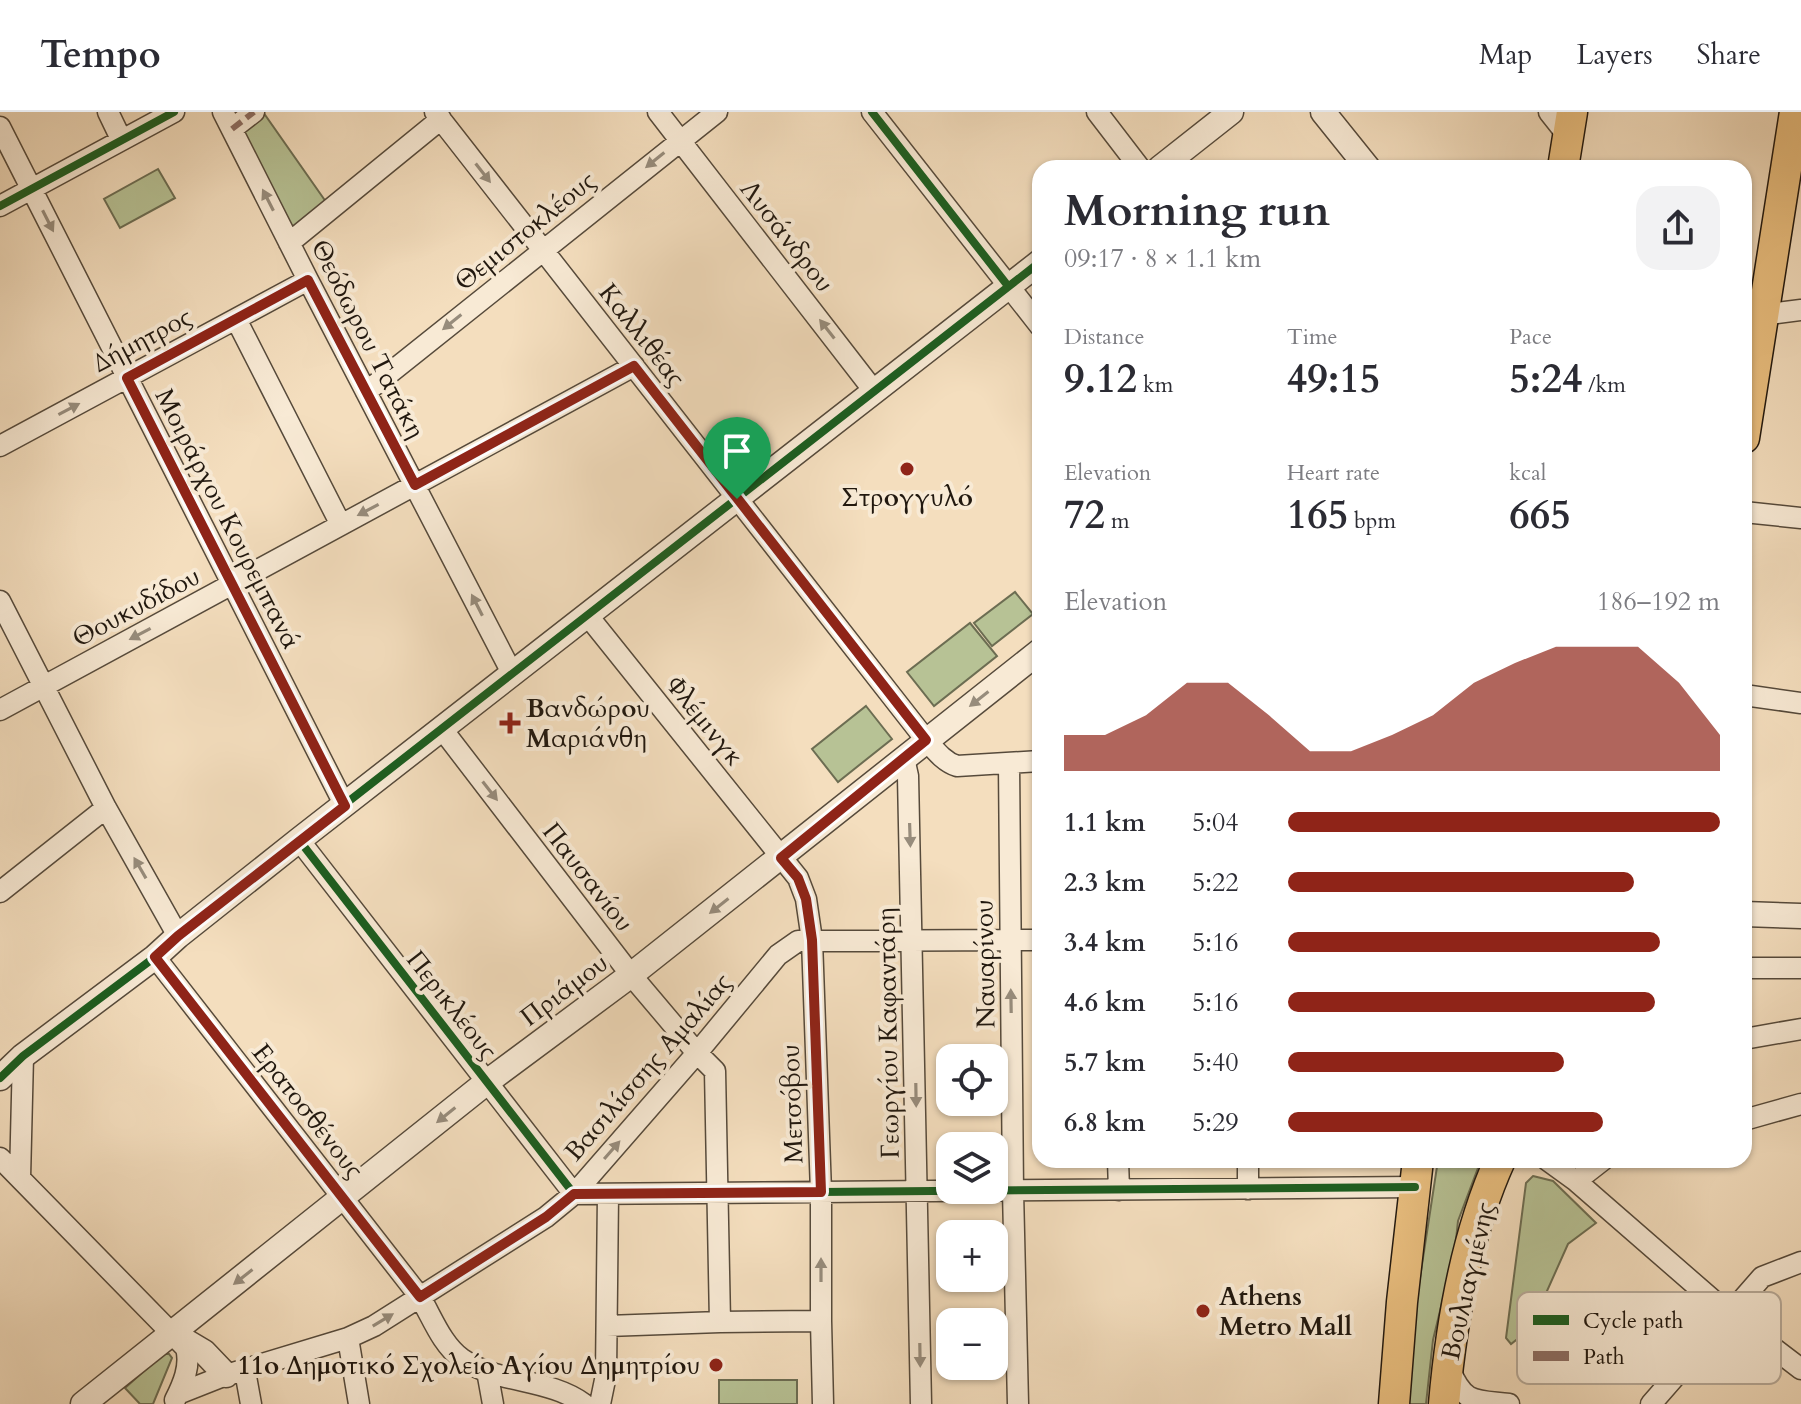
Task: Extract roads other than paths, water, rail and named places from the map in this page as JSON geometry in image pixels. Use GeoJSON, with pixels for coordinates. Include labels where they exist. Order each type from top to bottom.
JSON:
{"type":"FeatureCollection","features":[{"type":"Feature","properties":{"kind":"main road"},"geometry":{"type":"LineString","coordinates":[[1752,340],[1754,315],[1795,112]]}},
{"type":"Feature","properties":{"kind":"main road"},"geometry":{"type":"LineString","coordinates":[[1564,160],[1570,124]]}},
{"type":"Feature","properties":{"kind":"main road","name":"Βουλιαγμένης"},"geometry":{"type":"LineString","coordinates":[[1461,1403],[1448,1365],[1455,1313],[1473,1240],[1496,1168]]}},
{"type":"Feature","properties":{"kind":"main road","name":"Βουλιαγμένης"},"geometry":{"type":"LineString","coordinates":[[1394,1404],[1416,1174]]}},
{"type":"Feature","properties":{"kind":"street"},"geometry":{"type":"LineString","coordinates":[[108,112],[121,139]]}},
{"type":"Feature","properties":{"kind":"street"},"geometry":{"type":"LineString","coordinates":[[0,206],[174,112]]}},
{"type":"Feature","properties":{"kind":"street"},"geometry":{"type":"LineString","coordinates":[[228,120],[254,112]]}},
{"type":"Feature","properties":{"kind":"street","name":"Λυσάνδρου"},"geometry":{"type":"LineString","coordinates":[[658,112],[874,391]]}},
{"type":"Feature","properties":{"kind":"street","name":"Θεμιστοκλέους"},"geometry":{"type":"LineString","coordinates":[[366,392],[717,112]]}},
{"type":"Feature","properties":{"kind":"street"},"geometry":{"type":"LineString","coordinates":[[872,112],[1032,316]]}},
{"type":"Feature","properties":{"kind":"street"},"geometry":{"type":"LineString","coordinates":[[1097,112],[1134,160]]}},
{"type":"Feature","properties":{"kind":"street"},"geometry":{"type":"LineString","coordinates":[[1170,160],[1231,112]]}},
{"type":"Feature","properties":{"kind":"street"},"geometry":{"type":"LineString","coordinates":[[1323,112],[1362,160]]}},
{"type":"Feature","properties":{"kind":"street"},"geometry":{"type":"LineString","coordinates":[[1549,112],[1570,124]]}},
{"type":"Feature","properties":{"kind":"street"},"geometry":{"type":"LineString","coordinates":[[289,243],[438,116]]}},
{"type":"Feature","properties":{"kind":"street","name":"Καλλιθέας"},"geometry":{"type":"LineString","coordinates":[[438,116],[926,740]]}},
{"type":"Feature","properties":{"kind":"street","name":"Θεόδωρου Τατάκη"},"geometry":{"type":"LineString","coordinates":[[228,120],[513,675]]}},
{"type":"Feature","properties":{"kind":"street","name":"Μοιράρχου Κουρεμπανά"},"geometry":{"type":"LineString","coordinates":[[0,127],[345,806]]}},
{"type":"Feature","properties":{"kind":"street"},"geometry":{"type":"LineString","coordinates":[[0,1078],[23,1056],[155,957],[299,840],[1032,268]]}},
{"type":"Feature","properties":{"kind":"street","name":"Δήμητρος"},"geometry":{"type":"LineString","coordinates":[[0,446],[308,280]]}},
{"type":"Feature","properties":{"kind":"street"},"geometry":{"type":"LineString","coordinates":[[1754,315],[1801,310]]}},
{"type":"Feature","properties":{"kind":"street"},"geometry":{"type":"LineString","coordinates":[[236,319],[341,525]]}},
{"type":"Feature","properties":{"kind":"street","name":"Θουκυδίδου"},"geometry":{"type":"LineString","coordinates":[[0,710],[634,366]]}},
{"type":"Feature","properties":{"kind":"street"},"geometry":{"type":"LineString","coordinates":[[1752,513],[1801,518]]}},
{"type":"Feature","properties":{"kind":"street"},"geometry":{"type":"LineString","coordinates":[[0,601],[106,808],[178,936]]}},
{"type":"Feature","properties":{"kind":"street","name":"Φλέμινγκ"},"geometry":{"type":"LineString","coordinates":[[588,616],[781,858]]}},
{"type":"Feature","properties":{"kind":"street","name":"Πριάμου"},"geometry":{"type":"LineString","coordinates":[[83,1404],[487,1082],[631,975],[1032,657]]}},
{"type":"Feature","properties":{"kind":"street"},"geometry":{"type":"LineString","coordinates":[[1752,696],[1801,703]]}},
{"type":"Feature","properties":{"kind":"street","name":"Παυσανίου"},"geometry":{"type":"LineString","coordinates":[[442,729],[631,975],[715,1071],[720,1322]]}},
{"type":"Feature","properties":{"kind":"street"},"geometry":{"type":"LineString","coordinates":[[926,740],[950,764],[957,766],[1032,762]]}},
{"type":"Feature","properties":{"kind":"street","name":"Γεωργίου Καφαντάρη"},"geometry":{"type":"LineString","coordinates":[[904,758],[908,776],[913,940],[921,1404]]}},
{"type":"Feature","properties":{"kind":"street","name":"Ναυαρίνου"},"geometry":{"type":"LineString","coordinates":[[1009,764],[1018,1404]]}},
{"type":"Feature","properties":{"kind":"street"},"geometry":{"type":"LineString","coordinates":[[0,892],[106,808]]}},
{"type":"Feature","properties":{"kind":"street","name":"Περικλέους"},"geometry":{"type":"LineString","coordinates":[[299,840],[574,1194]]}},
{"type":"Feature","properties":{"kind":"street","name":"Μετσόβου"},"geometry":{"type":"LineString","coordinates":[[781,858],[798,878],[806,899],[812,940],[821,1192],[823,1404]]}},
{"type":"Feature","properties":{"kind":"street"},"geometry":{"type":"LineString","coordinates":[[1752,914],[1801,916]]}},
{"type":"Feature","properties":{"kind":"street"},"geometry":{"type":"LineString","coordinates":[[812,940],[1032,940]]}},
{"type":"Feature","properties":{"kind":"street","name":"Βασιλίσσης Αμαλίας"},"geometry":{"type":"LineString","coordinates":[[176,1399],[235,1373],[348,1338],[374,1326],[546,1217],[574,1194],[778,955],[798,941],[812,940]]}},
{"type":"Feature","properties":{"kind":"street","name":"Ερατοσθένους"},"geometry":{"type":"LineString","coordinates":[[155,957],[420,1297],[445,1341],[460,1358],[487,1371],[569,1394],[584,1404]]}},
{"type":"Feature","properties":{"kind":"street"},"geometry":{"type":"LineString","coordinates":[[1752,968],[1801,968]]}},
{"type":"Feature","properties":{"kind":"street"},"geometry":{"type":"LineString","coordinates":[[1752,1038],[1801,1029]]}},
{"type":"Feature","properties":{"kind":"street"},"geometry":{"type":"LineString","coordinates":[[20,1178],[23,1056]]}},
{"type":"Feature","properties":{"kind":"street"},"geometry":{"type":"LineString","coordinates":[[1752,1118],[1801,1104]]}},
{"type":"Feature","properties":{"kind":"street"},"geometry":{"type":"LineString","coordinates":[[0,1158],[172,1333],[235,1373],[251,1404]]}},
{"type":"Feature","properties":{"kind":"street"},"geometry":{"type":"LineString","coordinates":[[1118,1168],[1119,1190]]}},
{"type":"Feature","properties":{"kind":"street"},"geometry":{"type":"LineString","coordinates":[[1248,1168],[1248,1189]]}},
{"type":"Feature","properties":{"kind":"street"},"geometry":{"type":"LineString","coordinates":[[1558,1168],[1704,1292]]}},
{"type":"Feature","properties":{"kind":"street"},"geometry":{"type":"LineString","coordinates":[[1576,1181],[1593,1168]]}},
{"type":"Feature","properties":{"kind":"street"},"geometry":{"type":"LineString","coordinates":[[574,1194],[1248,1189],[1416,1174]]}},
{"type":"Feature","properties":{"kind":"street"},"geometry":{"type":"LineString","coordinates":[[600,1404],[605,1386],[608,1194]]}},
{"type":"Feature","properties":{"kind":"street"},"geometry":{"type":"LineString","coordinates":[[1749,1292],[1762,1277],[1801,1262]]}},
{"type":"Feature","properties":{"kind":"street"},"geometry":{"type":"LineString","coordinates":[[607,1326],[821,1321]]}},
{"type":"Feature","properties":{"kind":"street","name":"Βασιλίσσης Αμαλίας"},"geometry":{"type":"LineString","coordinates":[[172,1333],[186,1348],[188,1356],[176,1399]]}},
{"type":"Feature","properties":{"kind":"street"},"geometry":{"type":"LineString","coordinates":[[348,1338],[359,1404]]}},
{"type":"Feature","properties":{"kind":"street"},"geometry":{"type":"LineString","coordinates":[[1781,1354],[1801,1369]]}},
{"type":"Feature","properties":{"kind":"street"},"geometry":{"type":"LineString","coordinates":[[487,1371],[493,1404]]}},
{"type":"Feature","properties":{"kind":"street"},"geometry":{"type":"LineString","coordinates":[[1651,1404],[1669,1384]]}},
{"type":"Feature","properties":{"kind":"street"},"geometry":{"type":"LineString","coordinates":[[1461,1403],[1509,1404]]}},
{"type":"Feature","properties":{"kind":"place","name":"Στρογγυλό"},"geometry":{"type":"Point","coordinates":[907,469]}},
{"type":"Feature","properties":{"kind":"place","name":"Βανδώρου Μαριάνθη"},"geometry":{"type":"Point","coordinates":[510,723]}},
{"type":"Feature","properties":{"kind":"place","name":"Athens Metro Mall"},"geometry":{"type":"Point","coordinates":[1203,1311]}},
{"type":"Feature","properties":{"kind":"place","name":"11ο Δημοτικό Σχολείο Αγίου Δημητρίου"},"geometry":{"type":"Point","coordinates":[716,1365]}}]}
